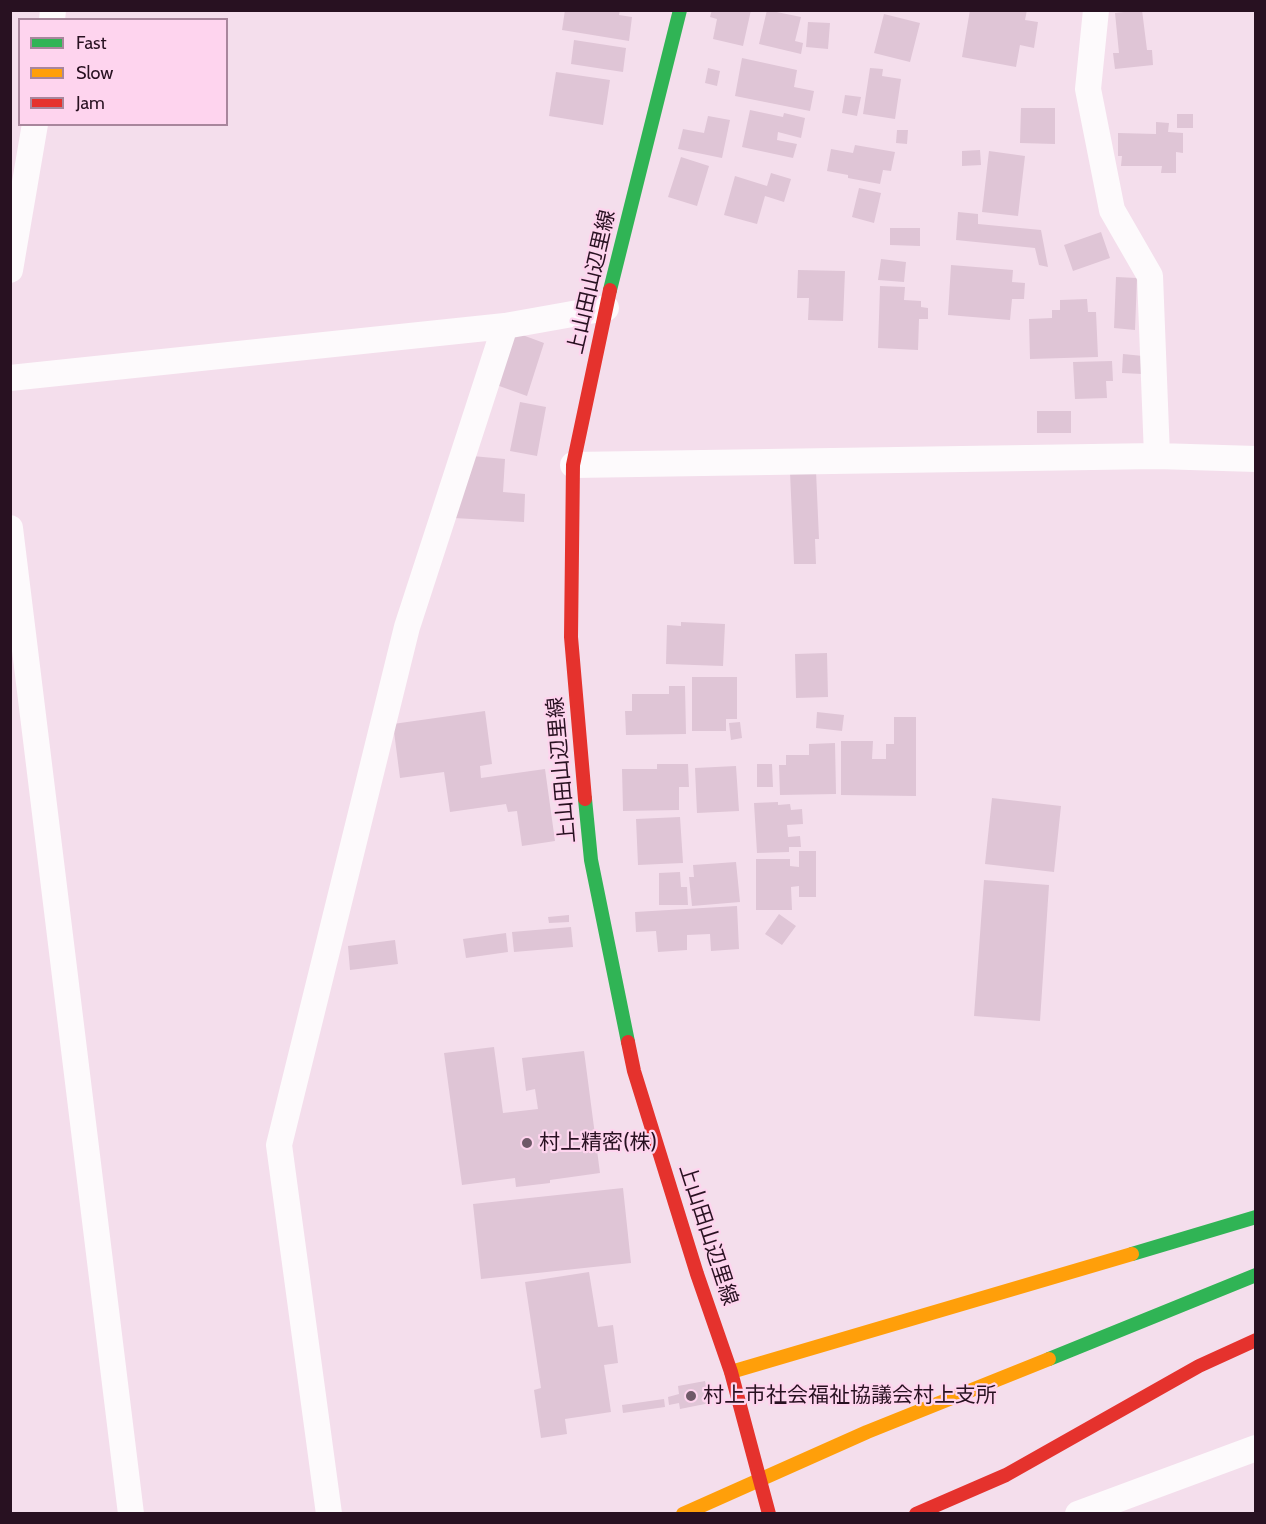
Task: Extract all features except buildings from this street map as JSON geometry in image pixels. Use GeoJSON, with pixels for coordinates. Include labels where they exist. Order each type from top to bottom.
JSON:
{"type":"FeatureCollection","features":[{"type":"Feature","properties":{"kind":"main road","name":"上山田山辺里線"},"geometry":{"type":"LineString","coordinates":[[680,10],[606,308],[573,465],[571,637],[591,860],[634,1071],[697,1274],[731,1372],[769,1514]]}},
{"type":"Feature","properties":{"kind":"main road"},"geometry":{"type":"LineString","coordinates":[[731,1372],[1256,1217]]}},
{"type":"Feature","properties":{"kind":"main road"},"geometry":{"type":"LineString","coordinates":[[683,1514],[867,1432],[1256,1275]]}},
{"type":"Feature","properties":{"kind":"main road"},"geometry":{"type":"LineString","coordinates":[[916,1514],[1006,1475],[1199,1366],[1256,1340]]}},
{"type":"Feature","properties":{"kind":"street"},"geometry":{"type":"LineString","coordinates":[[1096,10],[1088,89],[1112,210],[1150,276],[1157,456]]}},
{"type":"Feature","properties":{"kind":"street"},"geometry":{"type":"LineString","coordinates":[[10,270],[34,126]]}},
{"type":"Feature","properties":{"kind":"street"},"geometry":{"type":"LineString","coordinates":[[10,378],[505,326],[606,308]]}},
{"type":"Feature","properties":{"kind":"street"},"geometry":{"type":"LineString","coordinates":[[329,1514],[279,1144],[407,627],[505,326]]}},
{"type":"Feature","properties":{"kind":"street"},"geometry":{"type":"LineString","coordinates":[[573,465],[1157,456],[1256,459]]}},
{"type":"Feature","properties":{"kind":"street"},"geometry":{"type":"LineString","coordinates":[[10,528],[130,1514]]}},
{"type":"Feature","properties":{"kind":"street"},"geometry":{"type":"LineString","coordinates":[[1078,1514],[1256,1448]]}},
{"type":"Feature","properties":{"kind":"traffic: fast"},"geometry":{"type":"LineString","coordinates":[[610,290],[680,10]]}},
{"type":"Feature","properties":{"kind":"traffic: fast"},"geometry":{"type":"LineString","coordinates":[[585,799],[591,860],[628,1042]]}},
{"type":"Feature","properties":{"kind":"traffic: fast"},"geometry":{"type":"LineString","coordinates":[[1132,1254],[1256,1217]]}},
{"type":"Feature","properties":{"kind":"traffic: fast"},"geometry":{"type":"LineString","coordinates":[[1049,1359],[1256,1275]]}},
{"type":"Feature","properties":{"kind":"traffic: slow"},"geometry":{"type":"LineString","coordinates":[[731,1372],[1132,1254]]}},
{"type":"Feature","properties":{"kind":"traffic: slow"},"geometry":{"type":"LineString","coordinates":[[683,1514],[867,1432],[1049,1359]]}},
{"type":"Feature","properties":{"kind":"traffic: jam"},"geometry":{"type":"LineString","coordinates":[[585,799],[571,637],[573,465],[610,290]]}},
{"type":"Feature","properties":{"kind":"traffic: jam"},"geometry":{"type":"LineString","coordinates":[[628,1042],[634,1071],[697,1274],[731,1372],[769,1514]]}},
{"type":"Feature","properties":{"kind":"traffic: jam"},"geometry":{"type":"LineString","coordinates":[[916,1514],[1006,1475],[1199,1366],[1256,1340]]}},
{"type":"Feature","properties":{"kind":"place","name":"村上精密(株)"},"geometry":{"type":"Point","coordinates":[527,1143]}},
{"type":"Feature","properties":{"kind":"place","name":"村上市社会福祉協議会村上支所"},"geometry":{"type":"Point","coordinates":[691,1396]}}]}
